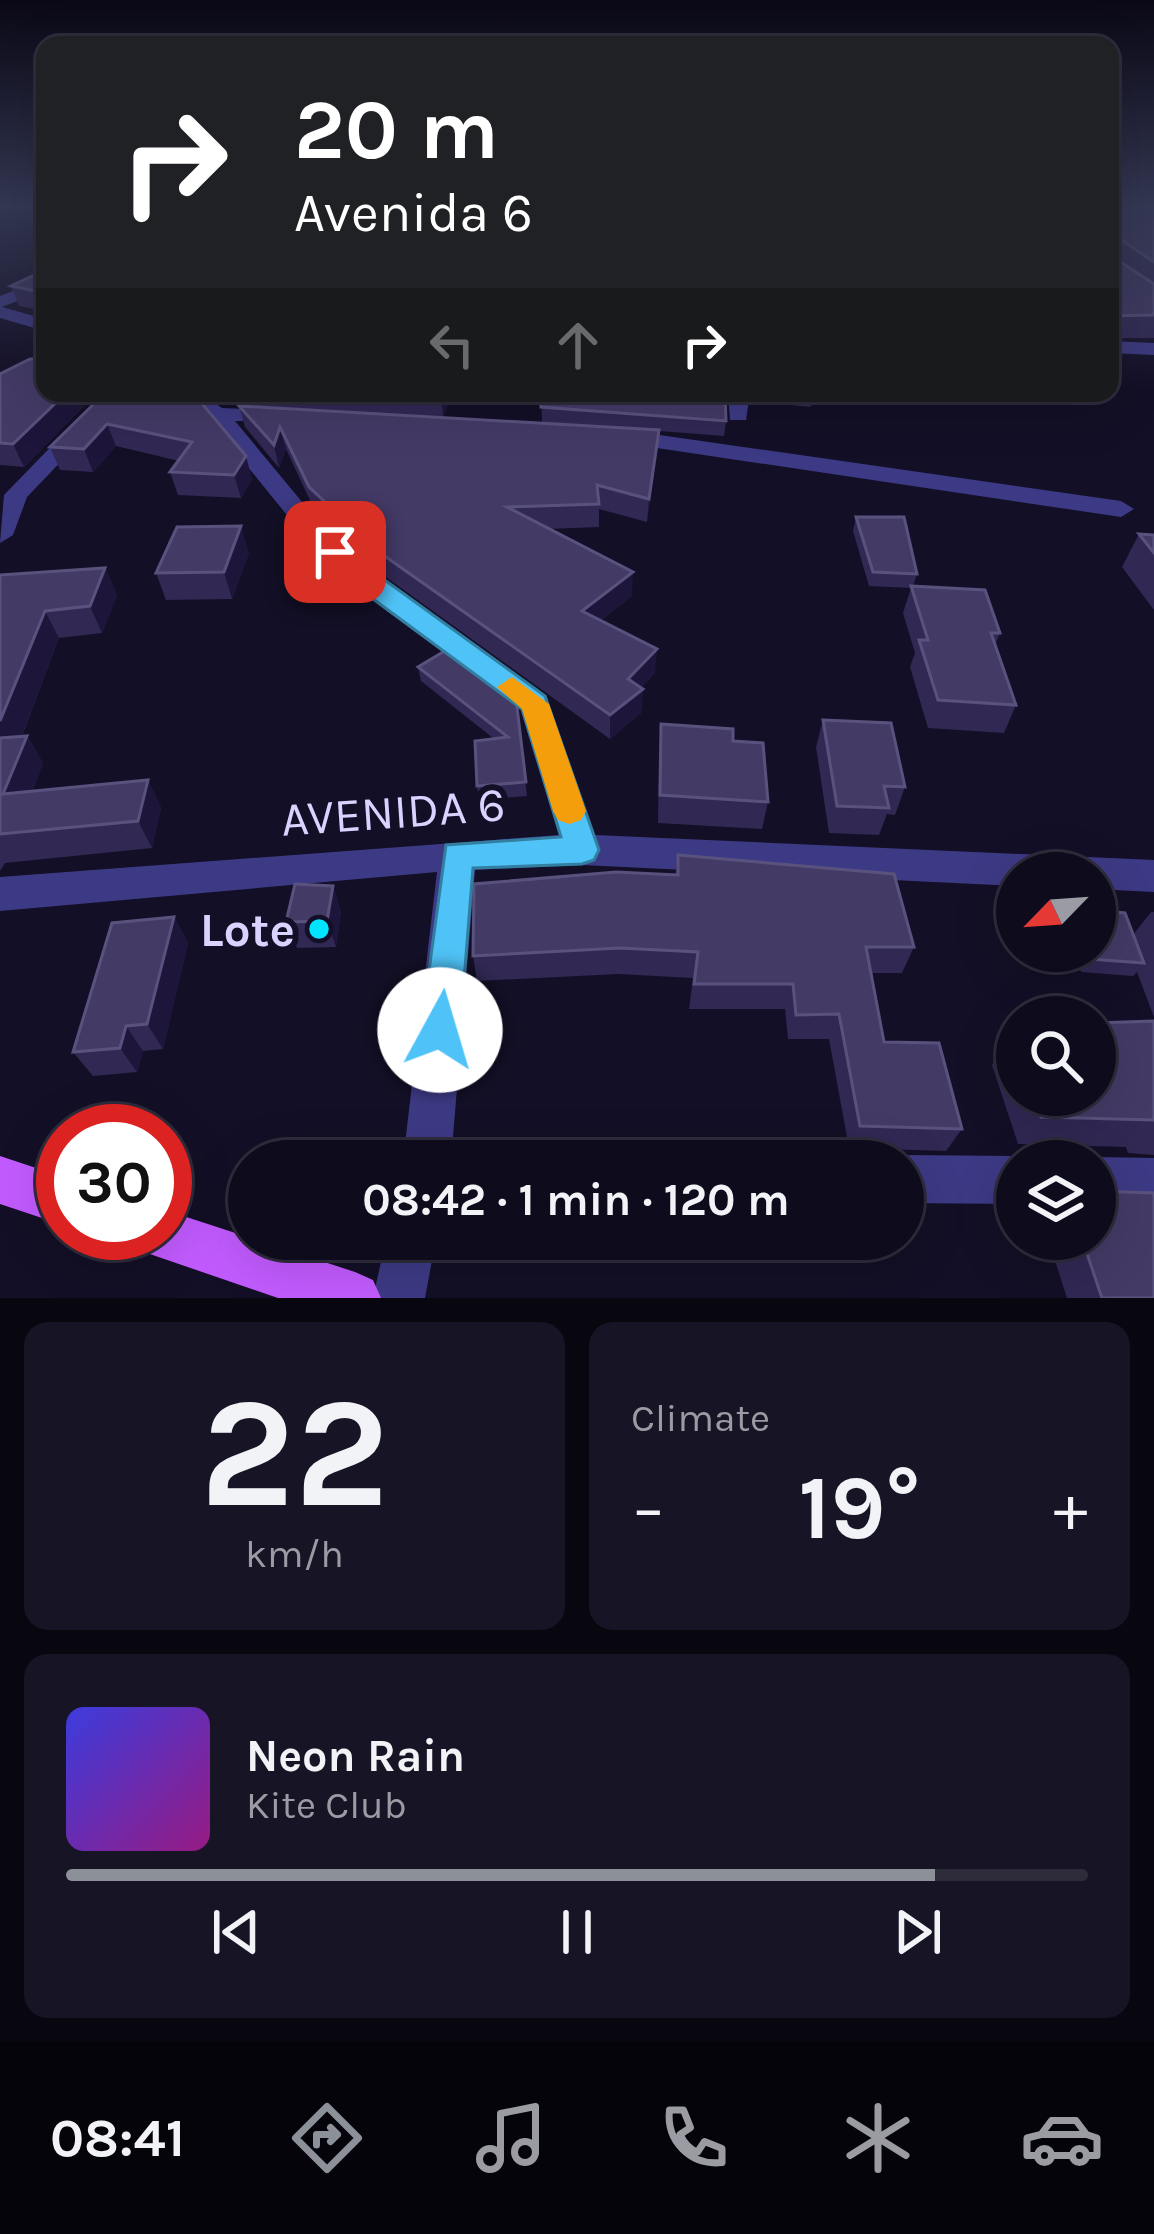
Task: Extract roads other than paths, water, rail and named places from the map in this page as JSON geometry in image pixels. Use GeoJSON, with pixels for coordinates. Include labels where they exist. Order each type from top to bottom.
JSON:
{"type":"FeatureCollection","features":[{"type":"Feature","properties":{"kind":"main road"},"geometry":{"type":"LineString","coordinates":[[0,1180],[36,1192]]}},
{"type":"Feature","properties":{"kind":"main road"},"geometry":{"type":"LineString","coordinates":[[192,1244],[355,1298]]}},
{"type":"Feature","properties":{"kind":"street"},"geometry":{"type":"LineString","coordinates":[[0,302],[36,288]]}},
{"type":"Feature","properties":{"kind":"street"},"geometry":{"type":"LineString","coordinates":[[0,312],[36,322]]}},
{"type":"Feature","properties":{"kind":"street"},"geometry":{"type":"LineString","coordinates":[[1119,347],[1154,349]]}},
{"type":"Feature","properties":{"kind":"street"},"geometry":{"type":"LineString","coordinates":[[199,402],[217,414],[308,526],[370,584],[535,704],[582,850]]}},
{"type":"Feature","properties":{"kind":"street"},"geometry":{"type":"LineString","coordinates":[[0,535],[16,495],[103,406]]}},
{"type":"Feature","properties":{"kind":"street"},"geometry":{"type":"LineString","coordinates":[[217,414],[301,417]]}},
{"type":"Feature","properties":{"kind":"street"},"geometry":{"type":"LineString","coordinates":[[589,434],[753,452],[1120,509]]}},
{"type":"Feature","properties":{"kind":"street","name":"AVENIDA 6"},"geometry":{"type":"LineString","coordinates":[[0,894],[458,855],[582,850],[1154,877]]}},
{"type":"Feature","properties":{"kind":"street"},"geometry":{"type":"LineString","coordinates":[[429,1140],[458,855]]}},
{"type":"Feature","properties":{"kind":"street"},"geometry":{"type":"LineString","coordinates":[[924,1179],[996,1180]]}},
{"type":"Feature","properties":{"kind":"street"},"geometry":{"type":"LineString","coordinates":[[1116,1181],[1154,1182]]}},
{"type":"Feature","properties":{"kind":"street"},"geometry":{"type":"LineString","coordinates":[[399,1298],[407,1260]]}},
{"type":"Feature","properties":{"kind":"place","name":"Lote"},"geometry":{"type":"Point","coordinates":[319,929]}}]}
